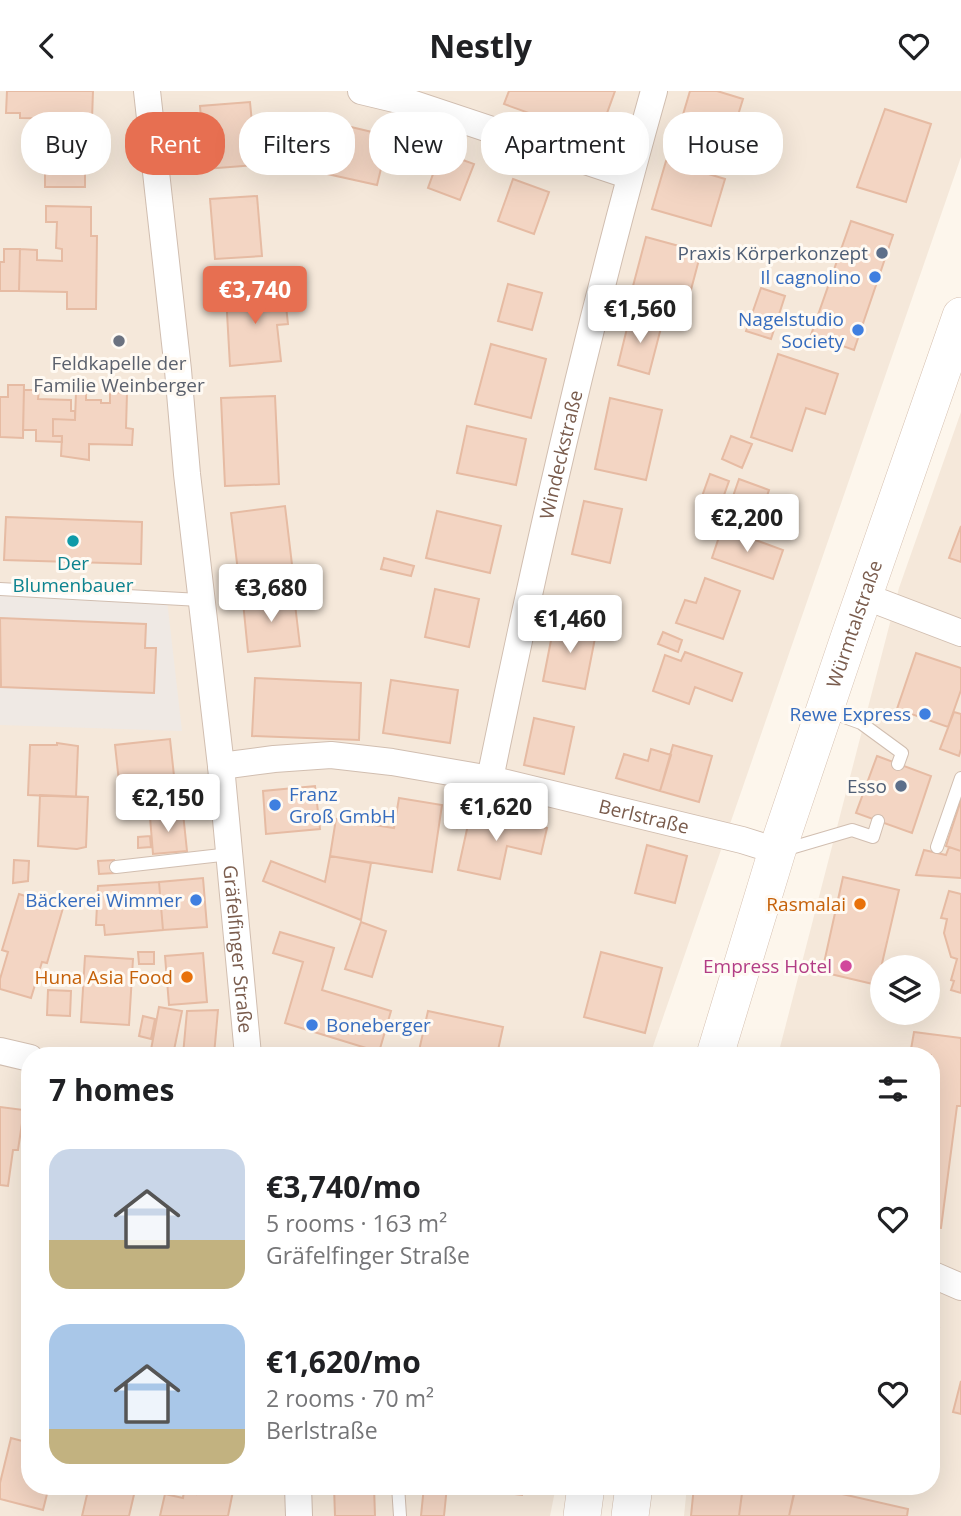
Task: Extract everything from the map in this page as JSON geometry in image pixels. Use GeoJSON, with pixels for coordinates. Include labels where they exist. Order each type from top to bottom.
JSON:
{"type":"FeatureCollection","features":[{"type":"Feature","properties":{"kind":"main road","name":"Würmtalstraße"},"geometry":{"type":"LineString","coordinates":[[717,1047],[777,851],[961,316]]}},
{"type":"Feature","properties":{"kind":"main road"},"geometry":{"type":"LineString","coordinates":[[582,1516],[585,1495]]}},
{"type":"Feature","properties":{"kind":"main road"},"geometry":{"type":"LineString","coordinates":[[630,1516],[633,1495]]}},
{"type":"Feature","properties":{"kind":"street","name":"Gräfelfinger Straße"},"geometry":{"type":"LineString","coordinates":[[147,91],[221,766],[247,1047]]}},
{"type":"Feature","properties":{"kind":"street"},"geometry":{"type":"LineString","coordinates":[[361,91],[411,103],[630,176]]}},
{"type":"Feature","properties":{"kind":"street","name":"Windeckstraße"},"geometry":{"type":"LineString","coordinates":[[490,779],[528,594],[630,176],[654,91]]}},
{"type":"Feature","properties":{"kind":"street"},"geometry":{"type":"LineString","coordinates":[[864,596],[961,633]]}},
{"type":"Feature","properties":{"kind":"street","name":"Berlstraße"},"geometry":{"type":"LineString","coordinates":[[221,766],[331,755],[392,762],[490,779],[742,840],[777,851]]}},
{"type":"Feature","properties":{"kind":"street"},"geometry":{"type":"LineString","coordinates":[[0,1051],[21,1056]]}},
{"type":"Feature","properties":{"kind":"street"},"geometry":{"type":"LineString","coordinates":[[940,1278],[961,1287]]}},
{"type":"Feature","properties":{"kind":"street"},"geometry":{"type":"LineString","coordinates":[[298,1495],[299,1516]]}},
{"type":"Feature","properties":{"kind":"lane"},"geometry":{"type":"LineString","coordinates":[[0,589],[201,600]]}},
{"type":"Feature","properties":{"kind":"lane"},"geometry":{"type":"LineString","coordinates":[[824,710],[861,723],[902,753],[898,764]]}},
{"type":"Feature","properties":{"kind":"lane"},"geometry":{"type":"LineString","coordinates":[[937,847],[961,778]]}},
{"type":"Feature","properties":{"kind":"lane"},"geometry":{"type":"LineString","coordinates":[[777,851],[852,830],[873,837],[878,821]]}},
{"type":"Feature","properties":{"kind":"lane"},"geometry":{"type":"LineString","coordinates":[[116,867],[230,854]]}},
{"type":"Feature","properties":{"kind":"lane"},"geometry":{"type":"LineString","coordinates":[[399,1495],[400,1516]]}},
{"type":"Feature","properties":{"kind":"shaded area"},"geometry":{"type":"Polygon","coordinates":[[[0,91],[961,91],[961,157],[653,1047],[21,1047],[21,1495],[554,1495],[550,1516],[0,1516],[0,91]]]}},
{"type":"Feature","properties":{"kind":"shaded area"},"geometry":{"type":"Polygon","coordinates":[[[961,412],[961,1516],[684,1516],[686,1495],[940,1495],[940,1047],[780,1047],[899,588],[961,412]]]}},
{"type":"Feature","properties":{"kind":"shaded area"},"geometry":{"type":"Polygon","coordinates":[[[0,588],[167,600],[182,731],[0,725],[0,588]]]}},
{"type":"Feature","properties":{"kind":"building"},"geometry":{"type":"Polygon","coordinates":[[[7,91],[93,91],[92,112],[21,112],[21,118],[20,113],[6,113],[7,91]]]}},
{"type":"Feature","properties":{"kind":"building"},"geometry":{"type":"Polygon","coordinates":[[[509,91],[615,91],[607,112],[526,112],[504,104],[509,91]]]}},
{"type":"Feature","properties":{"kind":"building"},"geometry":{"type":"Polygon","coordinates":[[[690,91],[717,91],[743,99],[739,112],[684,112],[690,91]]]}},
{"type":"Feature","properties":{"kind":"building"},"geometry":{"type":"Polygon","coordinates":[[[250,102],[251,112],[239,112],[239,166],[225,167],[225,112],[200,112],[200,106],[250,102]]]}},
{"type":"Feature","properties":{"kind":"building"},"geometry":{"type":"Polygon","coordinates":[[[885,109],[931,124],[906,202],[857,187],[885,109]]]}},
{"type":"Feature","properties":{"kind":"building"},"geometry":{"type":"Polygon","coordinates":[[[355,128],[369,131],[369,175],[379,175],[377,185],[332,175],[355,175],[355,128]]]}},
{"type":"Feature","properties":{"kind":"building"},"geometry":{"type":"Polygon","coordinates":[[[467,161],[474,164],[460,200],[428,188],[433,175],[467,175],[467,161]]]}},
{"type":"Feature","properties":{"kind":"building"},"geometry":{"type":"Polygon","coordinates":[[[663,171],[663,175],[712,175],[725,179],[711,226],[652,209],[663,171]]]}},
{"type":"Feature","properties":{"kind":"building"},"geometry":{"type":"Polygon","coordinates":[[[45,175],[85,175],[85,187],[45,187],[45,175]]]}},
{"type":"Feature","properties":{"kind":"building"},"geometry":{"type":"Polygon","coordinates":[[[513,179],[549,192],[534,234],[498,221],[513,179]]]}},
{"type":"Feature","properties":{"kind":"building"},"geometry":{"type":"Polygon","coordinates":[[[257,196],[262,256],[215,259],[210,199],[257,196]]]}},
{"type":"Feature","properties":{"kind":"building"},"geometry":{"type":"Polygon","coordinates":[[[46,206],[91,207],[91,236],[97,236],[96,309],[67,309],[67,292],[19,291],[20,249],[37,250],[37,260],[62,261],[62,249],[56,248],[57,222],[46,222],[46,206]]]}},
{"type":"Feature","properties":{"kind":"building"},"geometry":{"type":"Polygon","coordinates":[[[851,221],[893,235],[854,350],[811,335],[851,221]]]}},
{"type":"Feature","properties":{"kind":"building"},"geometry":{"type":"Polygon","coordinates":[[[646,237],[701,252],[688,301],[633,286],[646,237]]]}},
{"type":"Feature","properties":{"kind":"building"},"geometry":{"type":"Polygon","coordinates":[[[4,249],[20,249],[19,291],[0,291],[0,262],[4,262],[4,249]]]}},
{"type":"Feature","properties":{"kind":"building"},"geometry":{"type":"Polygon","coordinates":[[[508,284],[542,293],[532,330],[498,321],[508,284]]]}},
{"type":"Feature","properties":{"kind":"building"},"geometry":{"type":"Polygon","coordinates":[[[284,288],[288,324],[277,325],[281,361],[230,366],[226,295],[284,288]]]}},
{"type":"Feature","properties":{"kind":"building"},"geometry":{"type":"Polygon","coordinates":[[[761,288],[785,296],[771,339],[746,331],[761,288]]]}},
{"type":"Feature","properties":{"kind":"building"},"geometry":{"type":"Polygon","coordinates":[[[630,316],[662,324],[649,374],[618,365],[630,316]]]}},
{"type":"Feature","properties":{"kind":"building"},"geometry":{"type":"Polygon","coordinates":[[[491,344],[546,359],[531,418],[475,404],[491,344]]]}},
{"type":"Feature","properties":{"kind":"building"},"geometry":{"type":"Polygon","coordinates":[[[778,354],[838,374],[825,414],[806,408],[792,451],[751,437],[778,354]]]}},
{"type":"Feature","properties":{"kind":"building"},"geometry":{"type":"Polygon","coordinates":[[[8,385],[24,385],[23,438],[0,437],[0,397],[8,397],[8,385]]]}},
{"type":"Feature","properties":{"kind":"building"},"geometry":{"type":"Polygon","coordinates":[[[24,390],[39,390],[38,399],[71,400],[71,411],[75,411],[75,420],[53,419],[53,436],[62,436],[62,442],[36,441],[36,430],[23,430],[24,390]]]}},
{"type":"Feature","properties":{"kind":"building"},"geometry":{"type":"Polygon","coordinates":[[[76,392],[86,393],[86,400],[101,400],[101,403],[110,403],[110,392],[127,393],[126,428],[133,429],[132,445],[89,444],[89,460],[61,456],[62,436],[53,436],[53,419],[75,420],[76,392]]]}},
{"type":"Feature","properties":{"kind":"building"},"geometry":{"type":"Polygon","coordinates":[[[275,396],[279,484],[225,486],[221,398],[275,396]]]}},
{"type":"Feature","properties":{"kind":"building"},"geometry":{"type":"Polygon","coordinates":[[[610,398],[662,410],[646,480],[595,469],[610,398]]]}},
{"type":"Feature","properties":{"kind":"building"},"geometry":{"type":"Polygon","coordinates":[[[467,426],[526,439],[516,485],[457,473],[467,426]]]}},
{"type":"Feature","properties":{"kind":"building"},"geometry":{"type":"Polygon","coordinates":[[[731,436],[752,444],[742,468],[722,459],[731,436]]]}},
{"type":"Feature","properties":{"kind":"building"},"geometry":{"type":"Polygon","coordinates":[[[710,474],[729,481],[719,509],[700,502],[710,474]]]}},
{"type":"Feature","properties":{"kind":"building"},"geometry":{"type":"Polygon","coordinates":[[[739,479],[769,490],[752,539],[722,528],[739,479]]]}},
{"type":"Feature","properties":{"kind":"building"},"geometry":{"type":"Polygon","coordinates":[[[584,501],[622,509],[610,563],[572,554],[584,501]]]}},
{"type":"Feature","properties":{"kind":"building"},"geometry":{"type":"Polygon","coordinates":[[[285,506],[293,573],[239,580],[231,513],[285,506]]]}},
{"type":"Feature","properties":{"kind":"building"},"geometry":{"type":"Polygon","coordinates":[[[437,511],[501,526],[490,573],[426,558],[437,511]]]}},
{"type":"Feature","properties":{"kind":"building","name":"Der Blumenbauer"},"geometry":{"type":"Polygon","coordinates":[[[6,517],[142,522],[141,564],[4,560],[6,517]]]}},
{"type":"Feature","properties":{"kind":"building"},"geometry":{"type":"Polygon","coordinates":[[[961,526],[961,562],[949,558],[961,526]]]}},
{"type":"Feature","properties":{"kind":"building"},"geometry":{"type":"Polygon","coordinates":[[[722,528],[783,550],[773,579],[712,558],[722,528]]]}},
{"type":"Feature","properties":{"kind":"building"},"geometry":{"type":"Polygon","coordinates":[[[384,558],[414,566],[411,576],[381,569],[384,558]]]}},
{"type":"Feature","properties":{"kind":"building"},"geometry":{"type":"Polygon","coordinates":[[[705,578],[740,591],[723,639],[676,623],[685,600],[696,603],[705,578]]]}},
{"type":"Feature","properties":{"kind":"building"},"geometry":{"type":"Polygon","coordinates":[[[435,589],[479,599],[469,647],[425,637],[435,589]]]}},
{"type":"Feature","properties":{"kind":"building"},"geometry":{"type":"Polygon","coordinates":[[[294,596],[300,646],[248,652],[243,602],[294,596]]]}},
{"type":"Feature","properties":{"kind":"building"},"geometry":{"type":"Polygon","coordinates":[[[0,618],[146,624],[145,648],[156,648],[154,693],[1,687],[0,618]]]}},
{"type":"Feature","properties":{"kind":"building"},"geometry":{"type":"Polygon","coordinates":[[[555,620],[597,628],[585,689],[543,681],[555,620]]]}},
{"type":"Feature","properties":{"kind":"building"},"geometry":{"type":"Polygon","coordinates":[[[663,632],[682,640],[678,652],[658,644],[663,632]]]}},
{"type":"Feature","properties":{"kind":"building"},"geometry":{"type":"Polygon","coordinates":[[[685,652],[742,673],[732,701],[695,687],[689,704],[653,691],[665,655],[681,661],[685,652]]]}},
{"type":"Feature","properties":{"kind":"building"},"geometry":{"type":"Polygon","coordinates":[[[916,653],[961,668],[961,690],[948,727],[897,709],[916,653]]]}},
{"type":"Feature","properties":{"kind":"building"},"geometry":{"type":"Polygon","coordinates":[[[255,678],[361,683],[359,740],[252,736],[255,678]]]}},
{"type":"Feature","properties":{"kind":"building"},"geometry":{"type":"Polygon","coordinates":[[[391,680],[458,690],[450,743],[383,733],[391,680]]]}},
{"type":"Feature","properties":{"kind":"building"},"geometry":{"type":"Polygon","coordinates":[[[954,712],[961,714],[959,756],[940,749],[954,712]]]}},
{"type":"Feature","properties":{"kind":"building"},"geometry":{"type":"Polygon","coordinates":[[[534,718],[574,727],[564,774],[524,765],[534,718]]]}},
{"type":"Feature","properties":{"kind":"building"},"geometry":{"type":"Polygon","coordinates":[[[170,739],[175,785],[120,791],[115,745],[170,739]]]}},
{"type":"Feature","properties":{"kind":"building"},"geometry":{"type":"Polygon","coordinates":[[[57,743],[78,746],[76,797],[28,795],[30,745],[57,743]]]}},
{"type":"Feature","properties":{"kind":"building"},"geometry":{"type":"Polygon","coordinates":[[[673,745],[712,756],[699,802],[660,791],[673,745]]]}},
{"type":"Feature","properties":{"kind":"building"},"geometry":{"type":"Polygon","coordinates":[[[651,749],[671,755],[660,791],[616,778],[624,754],[648,761],[651,749]]]}},
{"type":"Feature","properties":{"kind":"building"},"geometry":{"type":"Polygon","coordinates":[[[877,756],[931,776],[912,833],[856,813],[877,756]]]}},
{"type":"Feature","properties":{"kind":"building"},"geometry":{"type":"Polygon","coordinates":[[[315,786],[320,829],[266,834],[263,791],[315,786]]]}},
{"type":"Feature","properties":{"kind":"building"},"geometry":{"type":"Polygon","coordinates":[[[40,795],[88,797],[86,847],[77,849],[38,846],[40,795]]]}},
{"type":"Feature","properties":{"kind":"building"},"geometry":{"type":"Polygon","coordinates":[[[399,798],[442,805],[432,872],[330,856],[336,819],[394,828],[399,798]]]}},
{"type":"Feature","properties":{"kind":"building"},"geometry":{"type":"Polygon","coordinates":[[[961,800],[961,851],[946,846],[961,800]]]}},
{"type":"Feature","properties":{"kind":"building"},"geometry":{"type":"Polygon","coordinates":[[[471,811],[547,828],[541,854],[507,846],[500,879],[458,870],[471,811]]]}},
{"type":"Feature","properties":{"kind":"building"},"geometry":{"type":"Polygon","coordinates":[[[183,813],[187,851],[153,854],[150,817],[183,813]]]}},
{"type":"Feature","properties":{"kind":"building"},"geometry":{"type":"Polygon","coordinates":[[[150,836],[151,847],[138,848],[138,837],[150,836]]]}},
{"type":"Feature","properties":{"kind":"building"},"geometry":{"type":"Polygon","coordinates":[[[647,845],[687,856],[675,903],[635,893],[647,845]]]}},
{"type":"Feature","properties":{"kind":"building"},"geometry":{"type":"Polygon","coordinates":[[[949,847],[961,851],[961,878],[916,875],[924,850],[946,855],[949,847]]]}},
{"type":"Feature","properties":{"kind":"building"},"geometry":{"type":"Polygon","coordinates":[[[330,856],[371,863],[361,920],[263,881],[271,861],[325,882],[330,856]]]}},
{"type":"Feature","properties":{"kind":"building"},"geometry":{"type":"Polygon","coordinates":[[[14,860],[29,861],[28,881],[13,883],[14,860]]]}},
{"type":"Feature","properties":{"kind":"building"},"geometry":{"type":"Polygon","coordinates":[[[114,860],[115,873],[99,874],[98,861],[114,860]]]}},
{"type":"Feature","properties":{"kind":"building"},"geometry":{"type":"Polygon","coordinates":[[[843,877],[899,890],[884,955],[870,955],[870,983],[822,972],[843,877]]]}},
{"type":"Feature","properties":{"kind":"building"},"geometry":{"type":"Polygon","coordinates":[[[203,878],[207,927],[163,930],[159,882],[203,878]]]}},
{"type":"Feature","properties":{"kind":"building"},"geometry":{"type":"Polygon","coordinates":[[[159,882],[163,930],[105,935],[104,925],[96,925],[98,886],[159,882]]]}},
{"type":"Feature","properties":{"kind":"building"},"geometry":{"type":"Polygon","coordinates":[[[949,891],[961,894],[961,993],[951,990],[957,959],[951,957],[944,933],[947,919],[941,918],[949,891]]]}},
{"type":"Feature","properties":{"kind":"building"},"geometry":{"type":"Polygon","coordinates":[[[19,894],[63,908],[47,963],[42,962],[31,998],[0,989],[0,979],[8,952],[2,950],[19,894]]]}},
{"type":"Feature","properties":{"kind":"building"},"geometry":{"type":"Polygon","coordinates":[[[361,922],[386,931],[372,977],[345,969],[361,922]]]}},
{"type":"Feature","properties":{"kind":"building"},"geometry":{"type":"Polygon","coordinates":[[[280,932],[334,948],[322,990],[391,1011],[380,1047],[363,1047],[285,1023],[303,962],[273,953],[280,932]]]}},
{"type":"Feature","properties":{"kind":"building"},"geometry":{"type":"Polygon","coordinates":[[[138,952],[154,952],[154,964],[139,964],[138,952]]]}},
{"type":"Feature","properties":{"kind":"building"},"geometry":{"type":"Polygon","coordinates":[[[601,952],[662,968],[645,1033],[584,1017],[601,952]]]}},
{"type":"Feature","properties":{"kind":"building"},"geometry":{"type":"Polygon","coordinates":[[[203,953],[207,1002],[169,1005],[165,956],[203,953]]]}},
{"type":"Feature","properties":{"kind":"building"},"geometry":{"type":"Polygon","coordinates":[[[85,956],[133,959],[129,1025],[81,1022],[85,956]]]}},
{"type":"Feature","properties":{"kind":"building"},"geometry":{"type":"Polygon","coordinates":[[[48,990],[71,991],[70,1016],[47,1015],[48,990]]]}},
{"type":"Feature","properties":{"kind":"building"},"geometry":{"type":"Polygon","coordinates":[[[159,1007],[182,1011],[175,1047],[152,1047],[159,1007]]]}},
{"type":"Feature","properties":{"kind":"building"},"geometry":{"type":"Polygon","coordinates":[[[218,1010],[215,1047],[184,1047],[187,1011],[218,1010]]]}},
{"type":"Feature","properties":{"kind":"building"},"geometry":{"type":"Polygon","coordinates":[[[428,1011],[503,1027],[499,1047],[420,1047],[428,1011]]]}},
{"type":"Feature","properties":{"kind":"building"},"geometry":{"type":"Polygon","coordinates":[[[143,1016],[155,1019],[151,1039],[139,1036],[143,1016]]]}},
{"type":"Feature","properties":{"kind":"building"},"geometry":{"type":"Polygon","coordinates":[[[914,1032],[961,1038],[961,1106],[957,1106],[941,1228],[940,1047],[911,1047],[914,1032]]]}},
{"type":"Feature","properties":{"kind":"building"},"geometry":{"type":"Polygon","coordinates":[[[0,1107],[21,1110],[18,1150],[13,1150],[8,1186],[0,1185],[0,1107]]]}},
{"type":"Feature","properties":{"kind":"building"},"geometry":{"type":"Polygon","coordinates":[[[961,1381],[961,1414],[953,1412],[961,1381]]]}},
{"type":"Feature","properties":{"kind":"building"},"geometry":{"type":"Polygon","coordinates":[[[11,1438],[21,1441],[21,1495],[47,1495],[43,1510],[0,1499],[0,1483],[11,1438]]]}},
{"type":"Feature","properties":{"kind":"building"},"geometry":{"type":"Polygon","coordinates":[[[87,1495],[134,1495],[129,1516],[82,1516],[87,1495]]]}},
{"type":"Feature","properties":{"kind":"building"},"geometry":{"type":"Polygon","coordinates":[[[165,1495],[183,1498],[183,1495],[232,1495],[228,1516],[160,1516],[165,1495]]]}},
{"type":"Feature","properties":{"kind":"building"},"geometry":{"type":"Polygon","coordinates":[[[334,1495],[374,1495],[375,1516],[335,1516],[334,1495]]]}},
{"type":"Feature","properties":{"kind":"building"},"geometry":{"type":"Polygon","coordinates":[[[423,1495],[446,1495],[444,1516],[421,1516],[423,1495]]]}},
{"type":"Feature","properties":{"kind":"building"},"geometry":{"type":"Polygon","coordinates":[[[693,1495],[742,1495],[739,1516],[691,1516],[693,1495]]]}},
{"type":"Feature","properties":{"kind":"building"},"geometry":{"type":"Polygon","coordinates":[[[742,1495],[794,1495],[789,1516],[739,1516],[742,1495]]]}},
{"type":"Feature","properties":{"kind":"building"},"geometry":{"type":"Polygon","coordinates":[[[794,1495],[847,1495],[908,1509],[907,1516],[789,1516],[794,1495]]]}},
{"type":"Feature","properties":{"kind":"place","name":"Praxis Körperkonzept"},"geometry":{"type":"Point","coordinates":[882,253]}},
{"type":"Feature","properties":{"kind":"place","name":"Il cagnolino"},"geometry":{"type":"Point","coordinates":[875,277]}},
{"type":"Feature","properties":{"kind":"place","name":"Nagelstudio Society"},"geometry":{"type":"Point","coordinates":[858,330]}},
{"type":"Feature","properties":{"kind":"place","name":"Feldkapelle der Familie Weinberger"},"geometry":{"type":"Point","coordinates":[119,341]}},
{"type":"Feature","properties":{"kind":"place","name":"Der Blumenbauer"},"geometry":{"type":"Point","coordinates":[73,541]}},
{"type":"Feature","properties":{"kind":"place","name":"Rewe Express"},"geometry":{"type":"Point","coordinates":[925,714]}},
{"type":"Feature","properties":{"kind":"place","name":"Esso"},"geometry":{"type":"Point","coordinates":[901,786]}},
{"type":"Feature","properties":{"kind":"place","name":"Franz Groß GmbH"},"geometry":{"type":"Point","coordinates":[275,805]}},
{"type":"Feature","properties":{"kind":"place","name":"Bäckerei Wimmer"},"geometry":{"type":"Point","coordinates":[196,900]}},
{"type":"Feature","properties":{"kind":"place","name":"Rasmalai"},"geometry":{"type":"Point","coordinates":[860,904]}},
{"type":"Feature","properties":{"kind":"place","name":"Empress Hotel"},"geometry":{"type":"Point","coordinates":[846,966]}},
{"type":"Feature","properties":{"kind":"place","name":"Huna Asia Food"},"geometry":{"type":"Point","coordinates":[187,977]}},
{"type":"Feature","properties":{"kind":"place","name":"Boneberger"},"geometry":{"type":"Point","coordinates":[312,1025]}}]}
